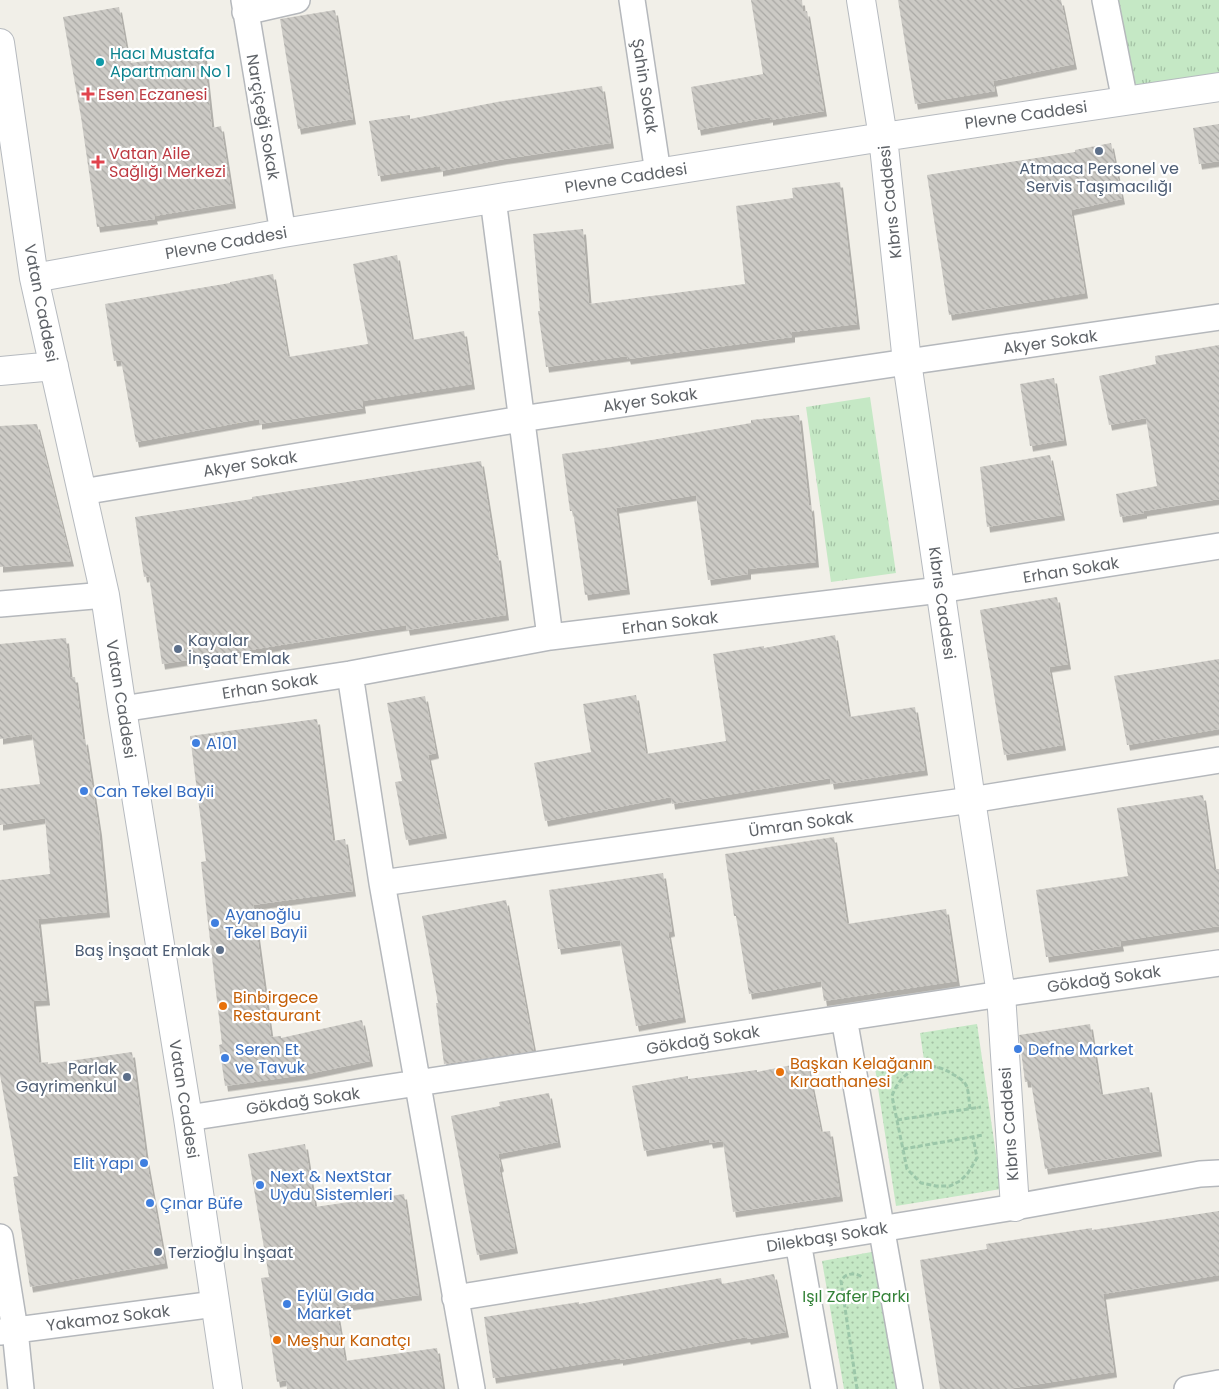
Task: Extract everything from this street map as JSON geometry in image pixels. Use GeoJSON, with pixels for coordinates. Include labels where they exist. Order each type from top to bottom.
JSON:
{"type":"FeatureCollection","features":[{"type":"Feature","properties":{"kind":"street"},"geometry":{"type":"LineString","coordinates":[[245,6],[296,0]]}},
{"type":"Feature","properties":{"kind":"street","name":"Şahin Sokak"},"geometry":{"type":"LineString","coordinates":[[632,0],[658,173]]}},
{"type":"Feature","properties":{"kind":"street","name":"Kıbrıs Caddesi"},"geometry":{"type":"LineString","coordinates":[[861,0],[883,136],[907,362],[1001,994],[1015,1207]]}},
{"type":"Feature","properties":{"kind":"street"},"geometry":{"type":"LineString","coordinates":[[1105,0],[1125,101]]}},
{"type":"Feature","properties":{"kind":"street","name":"Narçiçeği Sokak"},"geometry":{"type":"LineString","coordinates":[[245,6],[284,233]]}},
{"type":"Feature","properties":{"kind":"street","name":"Vatan Caddesi"},"geometry":{"type":"LineString","coordinates":[[0,43],[34,278],[105,595],[188,1118],[228,1389]]}},
{"type":"Feature","properties":{"kind":"street","name":"Plevne Caddesi"},"geometry":{"type":"LineString","coordinates":[[34,278],[284,233],[883,136],[1219,87]]}},
{"type":"Feature","properties":{"kind":"street"},"geometry":{"type":"LineString","coordinates":[[493,199],[550,637]]}},
{"type":"Feature","properties":{"kind":"street","name":"Akyer Sokak"},"geometry":{"type":"LineString","coordinates":[[82,492],[521,419],[1219,318]]}},
{"type":"Feature","properties":{"kind":"street"},"geometry":{"type":"LineString","coordinates":[[0,371],[54,366]]}},
{"type":"Feature","properties":{"kind":"street","name":"Erhan Sokak"},"geometry":{"type":"LineString","coordinates":[[122,709],[350,674],[550,637],[940,590],[1219,546]]}},
{"type":"Feature","properties":{"kind":"street"},"geometry":{"type":"LineString","coordinates":[[0,604],[105,595]]}},
{"type":"Feature","properties":{"kind":"street"},"geometry":{"type":"LineString","coordinates":[[350,674],[382,883],[454,1298],[472,1389]]}},
{"type":"Feature","properties":{"kind":"street","name":"Ümran Sokak"},"geometry":{"type":"LineString","coordinates":[[382,883],[971,800],[1219,760]]}},
{"type":"Feature","properties":{"kind":"street","name":"Gökdağ Sokak"},"geometry":{"type":"LineString","coordinates":[[188,1118],[1001,994],[1219,963]]}},
{"type":"Feature","properties":{"kind":"street"},"geometry":{"type":"LineString","coordinates":[[844,1018],[910,1389]]}},
{"type":"Feature","properties":{"kind":"street","name":"Dilekbaşı Sokak"},"geometry":{"type":"LineString","coordinates":[[454,1298],[1209,1174]]}},
{"type":"Feature","properties":{"kind":"street"},"geometry":{"type":"LineString","coordinates":[[0,1237],[7,1331],[21,1389]]}},
{"type":"Feature","properties":{"kind":"street"},"geometry":{"type":"LineString","coordinates":[[798,1242],[824,1389]]}},
{"type":"Feature","properties":{"kind":"street","name":"Yakamoz Sokak"},"geometry":{"type":"LineString","coordinates":[[7,1331],[215,1304]]}},
{"type":"Feature","properties":{"kind":"street"},"geometry":{"type":"LineString","coordinates":[[1187,1389],[1219,1384]]}},
{"type":"Feature","properties":{"kind":"path"},"geometry":{"type":"LineString","coordinates":[[970,1108],[966,1086],[960,1079],[942,1067],[932,1066],[914,1069],[900,1080],[892,1096],[907,1169],[921,1182],[936,1186],[950,1186],[960,1181],[974,1165],[977,1158],[973,1137]]}},
{"type":"Feature","properties":{"kind":"path"},"geometry":{"type":"LineString","coordinates":[[897,1120],[981,1107],[982,1114]]}},
{"type":"Feature","properties":{"kind":"path"},"geometry":{"type":"LineString","coordinates":[[903,1150],[986,1135],[985,1128]]}},
{"type":"Feature","properties":{"kind":"path"},"geometry":{"type":"LineString","coordinates":[[857,1389],[841,1281],[842,1278],[854,1273],[865,1279]]}},
{"type":"Feature","properties":{"kind":"green space"},"geometry":{"type":"Polygon","coordinates":[[[1115,0],[1219,0],[1219,74],[1130,89],[1115,0]]]}},
{"type":"Feature","properties":{"kind":"green space"},"geometry":{"type":"Polygon","coordinates":[[[870,397],[896,573],[831,582],[806,407],[870,397]]]}},
{"type":"Feature","properties":{"kind":"green space"},"geometry":{"type":"Polygon","coordinates":[[[977,1024],[1001,1189],[896,1206],[875,1068],[924,1060],[920,1033],[977,1024]]]}},
{"type":"Feature","properties":{"kind":"green space","name":"Işıl Zafer Parkı"},"geometry":{"type":"Polygon","coordinates":[[[877,1251],[900,1389],[844,1389],[822,1261],[877,1251]]]}},
{"type":"Feature","properties":{"kind":"building"},"geometry":{"type":"Polygon","coordinates":[[[751,0],[802,0],[803,12],[807,11],[824,111],[770,120],[770,117],[698,130],[691,87],[763,74],[751,0]]]}},
{"type":"Feature","properties":{"kind":"building"},"geometry":{"type":"Polygon","coordinates":[[[898,0],[1061,0],[1074,64],[993,81],[995,91],[915,104],[898,0]]]}},
{"type":"Feature","properties":{"kind":"building"},"geometry":{"type":"Polygon","coordinates":[[[119,7],[129,63],[204,55],[212,128],[221,126],[233,203],[154,216],[155,219],[97,227],[81,117],[63,17],[119,7]]]}},
{"type":"Feature","properties":{"kind":"building"},"geometry":{"type":"Polygon","coordinates":[[[335,10],[353,119],[298,129],[280,19],[335,10]]]}},
{"type":"Feature","properties":{"kind":"building"},"geometry":{"type":"Polygon","coordinates":[[[602,86],[611,143],[504,159],[440,171],[440,166],[378,176],[369,121],[410,115],[410,119],[497,102],[602,86]]]}},
{"type":"Feature","properties":{"kind":"building"},"geometry":{"type":"Polygon","coordinates":[[[1219,124],[1219,161],[1199,164],[1193,128],[1219,124]]]}},
{"type":"Feature","properties":{"kind":"building"},"geometry":{"type":"Polygon","coordinates":[[[1111,143],[1122,199],[1071,210],[1085,293],[949,315],[927,175],[1075,152],[1075,150],[1111,143]]]}},
{"type":"Feature","properties":{"kind":"building"},"geometry":{"type":"Polygon","coordinates":[[[840,182],[857,324],[792,332],[792,337],[628,359],[627,356],[546,367],[538,311],[540,311],[533,234],[583,229],[589,304],[745,284],[736,206],[793,198],[792,188],[840,182]]]}},
{"type":"Feature","properties":{"kind":"building"},"geometry":{"type":"Polygon","coordinates":[[[397,255],[412,340],[464,331],[472,384],[362,401],[363,408],[259,424],[259,419],[136,442],[121,360],[114,361],[105,304],[273,274],[288,357],[368,344],[353,264],[397,255]]]}},
{"type":"Feature","properties":{"kind":"building"},"geometry":{"type":"Polygon","coordinates":[[[1219,345],[1219,499],[1144,511],[1144,513],[1120,517],[1116,494],[1157,486],[1146,418],[1109,425],[1099,376],[1156,364],[1155,356],[1219,345]]]}},
{"type":"Feature","properties":{"kind":"building"},"geometry":{"type":"Polygon","coordinates":[[[1054,378],[1064,440],[1030,446],[1020,384],[1054,378]]]}},
{"type":"Feature","properties":{"kind":"building"},"geometry":{"type":"Polygon","coordinates":[[[799,415],[809,506],[811,505],[816,562],[748,569],[748,574],[708,580],[696,495],[616,508],[627,589],[585,595],[573,511],[570,511],[562,454],[751,423],[751,420],[799,415]]]}},
{"type":"Feature","properties":{"kind":"building"},"geometry":{"type":"Polygon","coordinates":[[[37,424],[71,561],[0,567],[0,426],[37,424]]]}},
{"type":"Feature","properties":{"kind":"building"},"geometry":{"type":"Polygon","coordinates":[[[1050,455],[1062,515],[987,527],[980,467],[1050,455]]]}},
{"type":"Feature","properties":{"kind":"building"},"geometry":{"type":"Polygon","coordinates":[[[481,461],[496,555],[498,555],[506,615],[407,630],[406,625],[162,664],[149,576],[144,577],[135,517],[481,461]]]}},
{"type":"Feature","properties":{"kind":"building"},"geometry":{"type":"Polygon","coordinates":[[[1057,597],[1068,664],[1049,667],[1063,745],[1004,755],[980,610],[1057,597]]]}},
{"type":"Feature","properties":{"kind":"building"},"geometry":{"type":"Polygon","coordinates":[[[835,635],[849,717],[915,707],[925,770],[831,784],[830,778],[672,804],[671,797],[545,821],[534,763],[591,752],[583,704],[636,695],[646,754],[726,741],[713,654],[764,646],[764,648],[835,635]]]}},
{"type":"Feature","properties":{"kind":"building"},"geometry":{"type":"Polygon","coordinates":[[[66,638],[70,677],[75,677],[83,740],[85,739],[99,830],[107,912],[38,919],[47,1000],[33,1001],[39,1063],[48,1062],[48,1064],[132,1052],[146,1157],[165,1263],[30,1287],[13,1177],[18,1176],[0,1075],[0,880],[50,874],[45,818],[0,825],[0,789],[40,784],[32,734],[0,739],[0,644],[66,638]]]}},
{"type":"Feature","properties":{"kind":"building"},"geometry":{"type":"Polygon","coordinates":[[[1219,659],[1219,729],[1127,745],[1114,676],[1219,659]]]}},
{"type":"Feature","properties":{"kind":"building"},"geometry":{"type":"Polygon","coordinates":[[[425,696],[436,753],[428,755],[444,833],[406,840],[395,782],[402,781],[387,703],[425,696]]]}},
{"type":"Feature","properties":{"kind":"building"},"geometry":{"type":"Polygon","coordinates":[[[317,719],[333,841],[345,839],[353,891],[253,905],[271,1037],[281,1036],[281,1038],[362,1020],[370,1061],[303,1075],[225,1086],[219,1045],[222,1044],[201,862],[206,861],[190,736],[317,719]]]}},
{"type":"Feature","properties":{"kind":"building"},"geometry":{"type":"Polygon","coordinates":[[[1203,795],[1214,869],[1219,869],[1219,926],[1120,941],[1121,946],[1046,957],[1036,890],[1128,876],[1117,808],[1203,795]]]}},
{"type":"Feature","properties":{"kind":"building"},"geometry":{"type":"Polygon","coordinates":[[[834,837],[847,924],[946,909],[957,981],[824,1001],[821,981],[749,994],[736,916],[734,916],[725,854],[834,837]]]}},
{"type":"Feature","properties":{"kind":"building"},"geometry":{"type":"Polygon","coordinates":[[[663,873],[672,931],[668,932],[683,1017],[636,1026],[620,940],[558,949],[549,890],[663,873]]]}},
{"type":"Feature","properties":{"kind":"building"},"geometry":{"type":"Polygon","coordinates":[[[506,900],[534,1051],[444,1064],[436,1003],[438,1003],[422,916],[506,900]]]}},
{"type":"Feature","properties":{"kind":"building"},"geometry":{"type":"Polygon","coordinates":[[[1090,1024],[1101,1095],[1149,1087],[1159,1151],[1045,1169],[1031,1082],[1025,1082],[1019,1035],[1090,1024]]]}},
{"type":"Feature","properties":{"kind":"building"},"geometry":{"type":"Polygon","coordinates":[[[807,1062],[821,1132],[830,1131],[840,1196],[733,1212],[723,1141],[710,1143],[709,1139],[644,1151],[632,1086],[688,1076],[688,1079],[757,1070],[757,1072],[807,1062]]]}},
{"type":"Feature","properties":{"kind":"building"},"geometry":{"type":"Polygon","coordinates":[[[549,1093],[558,1142],[498,1154],[515,1248],[477,1255],[451,1116],[500,1106],[499,1102],[549,1093]]]}},
{"type":"Feature","properties":{"kind":"building"},"geometry":{"type":"Polygon","coordinates":[[[305,1144],[315,1207],[404,1194],[419,1295],[336,1307],[345,1361],[437,1348],[443,1389],[287,1389],[286,1380],[277,1382],[261,1278],[269,1277],[248,1154],[305,1144]]]}},
{"type":"Feature","properties":{"kind":"building"},"geometry":{"type":"Polygon","coordinates":[[[1219,1211],[1219,1275],[1103,1294],[1114,1372],[1007,1389],[940,1389],[920,1260],[987,1249],[986,1244],[1219,1211]]]}},
{"type":"Feature","properties":{"kind":"building"},"geometry":{"type":"Polygon","coordinates":[[[774,1274],[786,1332],[748,1339],[747,1337],[620,1360],[620,1358],[493,1378],[484,1317],[579,1302],[579,1304],[721,1278],[722,1284],[774,1274]]]}},
{"type":"Feature","properties":{"kind":"place","name":"Hacı Mustafa Apartmanı No 1"},"geometry":{"type":"Point","coordinates":[100,62]}},
{"type":"Feature","properties":{"kind":"place","name":"Esen Eczanesi"},"geometry":{"type":"Point","coordinates":[88,94]}},
{"type":"Feature","properties":{"kind":"place","name":"Atmaca Personel ve Servis Taşımacılığı"},"geometry":{"type":"Point","coordinates":[1099,151]}},
{"type":"Feature","properties":{"kind":"place","name":"Vatan Aile Sağlığı Merkezi"},"geometry":{"type":"Point","coordinates":[98,162]}},
{"type":"Feature","properties":{"kind":"place","name":"Kayalar İnşaat Emlak"},"geometry":{"type":"Point","coordinates":[178,649]}},
{"type":"Feature","properties":{"kind":"place","name":"A101"},"geometry":{"type":"Point","coordinates":[196,743]}},
{"type":"Feature","properties":{"kind":"place","name":"Can Tekel Bayii"},"geometry":{"type":"Point","coordinates":[84,791]}},
{"type":"Feature","properties":{"kind":"place","name":"Ayanoğlu Tekel Bayii"},"geometry":{"type":"Point","coordinates":[215,923]}},
{"type":"Feature","properties":{"kind":"place","name":"Baş İnşaat Emlak"},"geometry":{"type":"Point","coordinates":[220,950]}},
{"type":"Feature","properties":{"kind":"place","name":"Binbirgece Restaurant"},"geometry":{"type":"Point","coordinates":[223,1006]}},
{"type":"Feature","properties":{"kind":"place","name":"Defne Market"},"geometry":{"type":"Point","coordinates":[1018,1049]}},
{"type":"Feature","properties":{"kind":"place","name":"Seren Et ve Tavuk"},"geometry":{"type":"Point","coordinates":[225,1058]}},
{"type":"Feature","properties":{"kind":"place","name":"Başkan Kelağanın Kıraathanesi"},"geometry":{"type":"Point","coordinates":[780,1072]}},
{"type":"Feature","properties":{"kind":"place","name":"Parlak Gayrimenkul"},"geometry":{"type":"Point","coordinates":[127,1077]}},
{"type":"Feature","properties":{"kind":"place","name":"Elit Yapı"},"geometry":{"type":"Point","coordinates":[144,1163]}},
{"type":"Feature","properties":{"kind":"place","name":"Next & NextStar Uydu Sistemleri"},"geometry":{"type":"Point","coordinates":[260,1185]}},
{"type":"Feature","properties":{"kind":"place","name":"Çınar Büfe"},"geometry":{"type":"Point","coordinates":[150,1203]}},
{"type":"Feature","properties":{"kind":"place","name":"Terzioğlu İnşaat"},"geometry":{"type":"Point","coordinates":[158,1252]}},
{"type":"Feature","properties":{"kind":"place","name":"Eylül Gıda Market"},"geometry":{"type":"Point","coordinates":[287,1304]}},
{"type":"Feature","properties":{"kind":"place","name":"Meşhur Kanatçı"},"geometry":{"type":"Point","coordinates":[277,1340]}}]}
